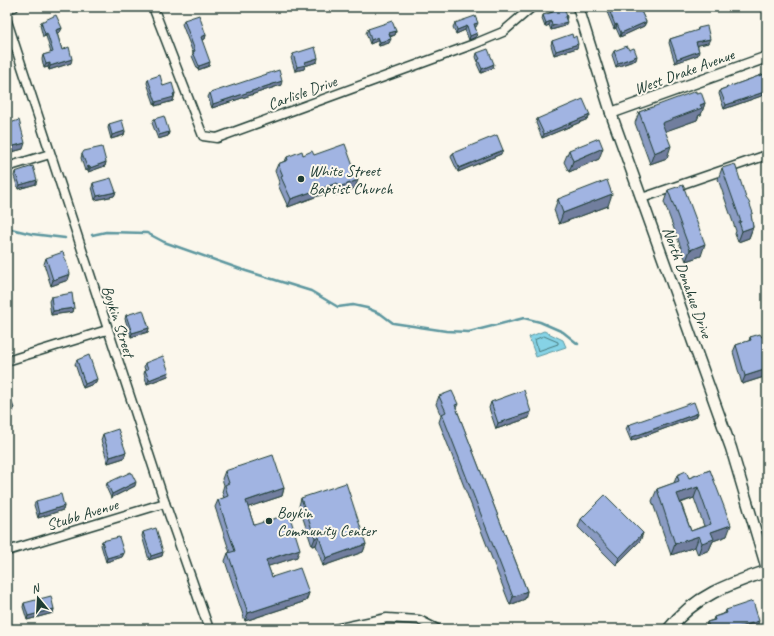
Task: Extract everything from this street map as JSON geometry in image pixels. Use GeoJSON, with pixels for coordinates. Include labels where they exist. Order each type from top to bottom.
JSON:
{"type":"FeatureCollection","features":[{"type":"Feature","properties":{"kind":"main road"},"geometry":{"type":"LineString","coordinates":[[670,629],[689,607],[703,597],[767,570]]}},
{"type":"Feature","properties":{"kind":"street"},"geometry":{"type":"LineString","coordinates":[[7,9],[14,7]]}},
{"type":"Feature","properties":{"kind":"street","name":"Carlisle Drive"},"geometry":{"type":"LineString","coordinates":[[153,7],[203,136],[217,138],[503,32],[532,7]]}},
{"type":"Feature","properties":{"kind":"street","name":"North Donahue Drive"},"geometry":{"type":"LineString","coordinates":[[578,7],[611,113],[731,448],[767,570]]}},
{"type":"Feature","properties":{"kind":"street","name":"Boykin Street"},"geometry":{"type":"LineString","coordinates":[[7,21],[107,330],[165,504],[209,629]]}},
{"type":"Feature","properties":{"kind":"street","name":"West Drake Avenue"},"geometry":{"type":"LineString","coordinates":[[611,113],[767,57]]}},
{"type":"Feature","properties":{"kind":"street"},"geometry":{"type":"LineString","coordinates":[[7,167],[50,154]]}},
{"type":"Feature","properties":{"kind":"street"},"geometry":{"type":"LineString","coordinates":[[642,198],[767,155]]}},
{"type":"Feature","properties":{"kind":"street"},"geometry":{"type":"LineString","coordinates":[[7,361],[107,330]]}},
{"type":"Feature","properties":{"kind":"street","name":"Stubb Avenue"},"geometry":{"type":"LineString","coordinates":[[7,551],[165,504]]}},
{"type":"Feature","properties":{"kind":"street"},"geometry":{"type":"LineString","coordinates":[[335,629],[387,618],[419,620],[437,629]]}},
{"type":"Feature","properties":{"kind":"water"},"geometry":{"type":"Polygon","coordinates":[[[544,331],[563,340],[566,347],[536,357],[529,337],[544,331]]]}},
{"type":"Feature","properties":{"kind":"building"},"geometry":{"type":"Polygon","coordinates":[[[556,7],[564,7],[567,22],[552,26],[551,21],[546,23],[543,15],[553,12],[552,9],[556,7]]]}},
{"type":"Feature","properties":{"kind":"building"},"geometry":{"type":"Polygon","coordinates":[[[608,7],[639,7],[646,22],[621,33],[617,24],[615,25],[608,7]]]}},
{"type":"Feature","properties":{"kind":"building"},"geometry":{"type":"Polygon","coordinates":[[[56,15],[62,28],[56,30],[62,50],[69,47],[72,59],[50,66],[50,63],[46,64],[43,55],[53,52],[47,33],[45,34],[41,22],[56,15]]]}},
{"type":"Feature","properties":{"kind":"building"},"geometry":{"type":"Polygon","coordinates":[[[199,15],[206,35],[201,37],[210,62],[199,66],[193,52],[195,51],[184,20],[199,15]]]}},
{"type":"Feature","properties":{"kind":"building"},"geometry":{"type":"Polygon","coordinates":[[[475,16],[478,23],[474,24],[477,33],[470,36],[467,26],[457,30],[455,23],[475,16]]]}},
{"type":"Feature","properties":{"kind":"building"},"geometry":{"type":"Polygon","coordinates":[[[392,21],[396,31],[389,33],[391,39],[380,42],[378,37],[371,40],[368,29],[392,21]]]}},
{"type":"Feature","properties":{"kind":"building"},"geometry":{"type":"Polygon","coordinates":[[[707,26],[710,39],[696,42],[699,51],[677,59],[670,39],[707,26]]]}},
{"type":"Feature","properties":{"kind":"building"},"geometry":{"type":"Polygon","coordinates":[[[572,34],[573,38],[576,36],[578,44],[556,51],[552,41],[572,34]]]}},
{"type":"Feature","properties":{"kind":"building"},"geometry":{"type":"Polygon","coordinates":[[[627,46],[629,50],[634,48],[637,56],[618,63],[614,51],[627,46]]]}},
{"type":"Feature","properties":{"kind":"building"},"geometry":{"type":"Polygon","coordinates":[[[315,47],[318,58],[305,62],[306,65],[297,67],[293,54],[315,47]]]}},
{"type":"Feature","properties":{"kind":"building"},"geometry":{"type":"Polygon","coordinates":[[[488,49],[494,64],[482,69],[477,53],[488,49]]]}},
{"type":"Feature","properties":{"kind":"building"},"geometry":{"type":"Polygon","coordinates":[[[279,70],[282,81],[213,104],[210,93],[279,70]]]}},
{"type":"Feature","properties":{"kind":"building"},"geometry":{"type":"Polygon","coordinates":[[[767,73],[767,91],[726,105],[720,90],[767,73]]]}},
{"type":"Feature","properties":{"kind":"building"},"geometry":{"type":"Polygon","coordinates":[[[160,75],[163,86],[172,83],[175,93],[173,94],[174,97],[156,102],[148,79],[160,75]]]}},
{"type":"Feature","properties":{"kind":"building"},"geometry":{"type":"Polygon","coordinates":[[[696,91],[696,93],[701,92],[705,103],[700,105],[702,108],[662,123],[671,146],[654,153],[639,112],[696,91]]]}},
{"type":"Feature","properties":{"kind":"building"},"geometry":{"type":"Polygon","coordinates":[[[583,99],[590,115],[544,134],[537,119],[583,99]]]}},
{"type":"Feature","properties":{"kind":"building"},"geometry":{"type":"Polygon","coordinates":[[[164,116],[169,132],[159,135],[154,119],[164,116]]]}},
{"type":"Feature","properties":{"kind":"building"},"geometry":{"type":"Polygon","coordinates":[[[19,120],[25,143],[10,147],[7,136],[7,124],[19,120]]]}},
{"type":"Feature","properties":{"kind":"building"},"geometry":{"type":"Polygon","coordinates":[[[122,120],[125,131],[112,135],[109,124],[122,120]]]}},
{"type":"Feature","properties":{"kind":"building"},"geometry":{"type":"Polygon","coordinates":[[[497,135],[503,150],[459,168],[453,153],[497,135]]]}},
{"type":"Feature","properties":{"kind":"building"},"geometry":{"type":"Polygon","coordinates":[[[599,138],[603,148],[573,161],[569,150],[599,138]]]}},
{"type":"Feature","properties":{"kind":"building","name":"White Street Baptist Church"},"geometry":{"type":"Polygon","coordinates":[[[345,144],[358,180],[339,187],[337,183],[291,199],[281,177],[283,176],[278,164],[288,160],[287,157],[302,151],[303,155],[312,151],[314,155],[345,144]]]}},
{"type":"Feature","properties":{"kind":"building"},"geometry":{"type":"Polygon","coordinates":[[[102,147],[106,162],[90,168],[89,166],[87,167],[82,154],[84,151],[102,147]]]}},
{"type":"Feature","properties":{"kind":"building"},"geometry":{"type":"Polygon","coordinates":[[[735,164],[746,198],[753,213],[751,214],[753,227],[742,231],[739,222],[741,222],[722,168],[735,164]]]}},
{"type":"Feature","properties":{"kind":"building"},"geometry":{"type":"Polygon","coordinates":[[[33,166],[37,180],[20,185],[15,172],[33,166]]]}},
{"type":"Feature","properties":{"kind":"building"},"geometry":{"type":"Polygon","coordinates":[[[111,178],[116,192],[97,196],[93,183],[111,178]]]}},
{"type":"Feature","properties":{"kind":"building"},"geometry":{"type":"Polygon","coordinates":[[[607,180],[612,194],[563,213],[558,199],[607,180]]]}},
{"type":"Feature","properties":{"kind":"building"},"geometry":{"type":"Polygon","coordinates":[[[683,185],[705,244],[690,250],[668,190],[683,185]]]}},
{"type":"Feature","properties":{"kind":"building"},"geometry":{"type":"Polygon","coordinates":[[[63,252],[70,274],[53,280],[46,258],[63,252]]]}},
{"type":"Feature","properties":{"kind":"building"},"geometry":{"type":"Polygon","coordinates":[[[72,293],[74,308],[53,311],[51,297],[72,293]]]}},
{"type":"Feature","properties":{"kind":"building"},"geometry":{"type":"Polygon","coordinates":[[[143,310],[149,328],[132,333],[126,315],[143,310]]]}},
{"type":"Feature","properties":{"kind":"building"},"geometry":{"type":"Polygon","coordinates":[[[760,334],[762,337],[767,336],[767,369],[745,376],[736,345],[751,340],[750,337],[760,334]]]}},
{"type":"Feature","properties":{"kind":"building"},"geometry":{"type":"Polygon","coordinates":[[[89,355],[97,379],[85,384],[77,360],[89,355]]]}},
{"type":"Feature","properties":{"kind":"building"},"geometry":{"type":"Polygon","coordinates":[[[163,356],[169,372],[149,380],[145,370],[148,369],[145,363],[163,356]]]}},
{"type":"Feature","properties":{"kind":"building"},"geometry":{"type":"Polygon","coordinates":[[[7,390],[14,408],[7,411],[7,390]]]}},
{"type":"Feature","properties":{"kind":"building"},"geometry":{"type":"Polygon","coordinates":[[[524,390],[531,412],[498,423],[491,402],[524,390]]]}},
{"type":"Feature","properties":{"kind":"building"},"geometry":{"type":"Polygon","coordinates":[[[452,391],[458,404],[455,405],[527,591],[513,597],[442,414],[446,412],[439,396],[452,391]]]}},
{"type":"Feature","properties":{"kind":"building"},"geometry":{"type":"Polygon","coordinates":[[[694,402],[698,413],[632,437],[628,425],[694,402]]]}},
{"type":"Feature","properties":{"kind":"building"},"geometry":{"type":"Polygon","coordinates":[[[118,429],[126,452],[110,457],[103,434],[118,429]]]}},
{"type":"Feature","properties":{"kind":"building"},"geometry":{"type":"Polygon","coordinates":[[[273,455],[284,488],[246,501],[254,525],[289,514],[300,549],[266,560],[272,577],[300,568],[309,593],[248,613],[228,553],[235,551],[218,500],[228,496],[225,485],[229,483],[225,471],[273,455]]]}},
{"type":"Feature","properties":{"kind":"building"},"geometry":{"type":"Polygon","coordinates":[[[710,470],[731,525],[711,532],[714,539],[702,543],[699,536],[675,544],[657,489],[679,481],[677,475],[686,471],[689,478],[710,470]],[[698,487],[677,494],[691,531],[711,524],[698,487]]]}},
{"type":"Feature","properties":{"kind":"building"},"geometry":{"type":"Polygon","coordinates":[[[131,472],[136,482],[112,494],[107,483],[131,472]]]}},
{"type":"Feature","properties":{"kind":"building"},"geometry":{"type":"Polygon","coordinates":[[[346,483],[366,544],[326,558],[319,537],[315,538],[301,498],[346,483]]]}},
{"type":"Feature","properties":{"kind":"building"},"geometry":{"type":"Polygon","coordinates":[[[61,494],[64,506],[39,514],[36,501],[61,494]]]}},
{"type":"Feature","properties":{"kind":"building"},"geometry":{"type":"Polygon","coordinates":[[[605,495],[643,533],[619,558],[581,519],[605,495]]]}},
{"type":"Feature","properties":{"kind":"building"},"geometry":{"type":"Polygon","coordinates":[[[156,528],[163,552],[151,556],[143,532],[156,528]]]}},
{"type":"Feature","properties":{"kind":"building"},"geometry":{"type":"Polygon","coordinates":[[[119,537],[124,553],[107,558],[102,541],[119,537]]]}},
{"type":"Feature","properties":{"kind":"building"},"geometry":{"type":"Polygon","coordinates":[[[51,596],[54,609],[28,616],[24,603],[51,596]]]}},
{"type":"Feature","properties":{"kind":"building"},"geometry":{"type":"Polygon","coordinates":[[[753,601],[759,621],[733,629],[700,629],[709,626],[707,622],[715,620],[714,617],[727,613],[726,610],[753,601]]]}},
{"type":"Feature","properties":{"kind":"waterway"},"geometry":{"type":"LineString","coordinates":[[7,228],[32,234],[65,238]]}},
{"type":"Feature","properties":{"kind":"waterway"},"geometry":{"type":"LineString","coordinates":[[92,235],[106,232],[147,233],[164,242],[246,271],[311,291],[338,307],[353,305],[367,308],[381,314],[393,323],[446,331],[469,332],[524,318],[540,322],[563,332],[578,344]]}},
{"type":"Feature","properties":{"kind":"place","name":"White Street Baptist Church"},"geometry":{"type":"Point","coordinates":[301,179]}},
{"type":"Feature","properties":{"kind":"place","name":"Boykin Community Center"},"geometry":{"type":"Point","coordinates":[269,521]}}]}
